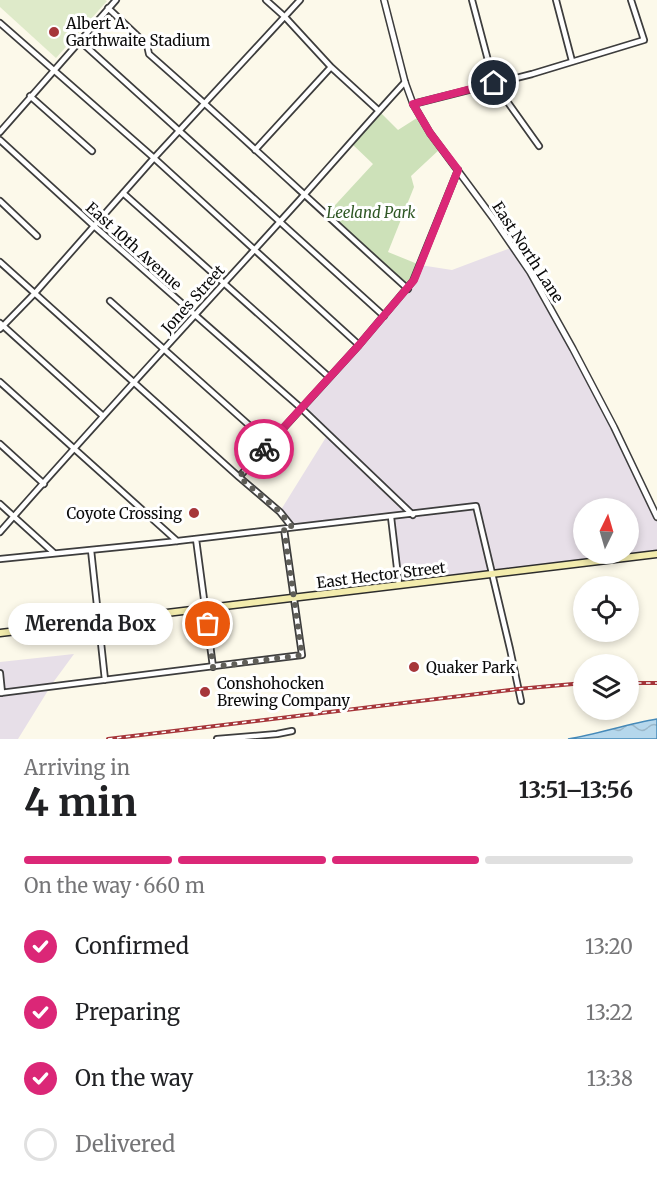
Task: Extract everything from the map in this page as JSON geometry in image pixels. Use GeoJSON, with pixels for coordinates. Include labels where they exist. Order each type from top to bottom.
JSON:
{"type":"FeatureCollection","features":[{"type":"Feature","properties":{"kind":"main road","name":"East Hector Street"},"geometry":{"type":"LineString","coordinates":[[0,633],[657,554]]}},
{"type":"Feature","properties":{"kind":"street"},"geometry":{"type":"LineString","coordinates":[[0,132],[116,0]]}},
{"type":"Feature","properties":{"kind":"street"},"geometry":{"type":"LineString","coordinates":[[266,0],[331,67],[378,110]]}},
{"type":"Feature","properties":{"kind":"street"},"geometry":{"type":"LineString","coordinates":[[103,416],[1,326],[35,293],[154,158],[300,0]]}},
{"type":"Feature","properties":{"kind":"street","name":"East North Lane"},"geometry":{"type":"LineString","coordinates":[[384,0],[413,104],[426,127],[513,246],[537,284],[614,427],[657,518]]}},
{"type":"Feature","properties":{"kind":"street"},"geometry":{"type":"LineString","coordinates":[[472,0],[494,83],[540,146]]}},
{"type":"Feature","properties":{"kind":"street"},"geometry":{"type":"LineString","coordinates":[[556,0],[572,62]]}},
{"type":"Feature","properties":{"kind":"street"},"geometry":{"type":"LineString","coordinates":[[413,104],[572,62],[644,40],[631,0]]}},
{"type":"Feature","properties":{"kind":"street"},"geometry":{"type":"LineString","coordinates":[[108,8],[147,45],[149,54],[408,288]]}},
{"type":"Feature","properties":{"kind":"street"},"geometry":{"type":"LineString","coordinates":[[0,23],[154,158],[359,345]]}},
{"type":"Feature","properties":{"kind":"street"},"geometry":{"type":"LineString","coordinates":[[80,41],[384,316]]}},
{"type":"Feature","properties":{"kind":"street"},"geometry":{"type":"LineString","coordinates":[[255,150],[331,67]]}},
{"type":"Feature","properties":{"kind":"street","name":"Jones Street"},"geometry":{"type":"LineString","coordinates":[[0,532],[73,448],[405,82]]}},
{"type":"Feature","properties":{"kind":"street"},"geometry":{"type":"LineString","coordinates":[[30,96],[92,151]]}},
{"type":"Feature","properties":{"kind":"street","name":"East 10th Avenue"},"geometry":{"type":"LineString","coordinates":[[0,140],[301,408],[413,514]]}},
{"type":"Feature","properties":{"kind":"street"},"geometry":{"type":"LineString","coordinates":[[239,477],[408,288],[417,272],[458,170]]}},
{"type":"Feature","properties":{"kind":"street"},"geometry":{"type":"LineString","coordinates":[[123,193],[329,378]]}},
{"type":"Feature","properties":{"kind":"street"},"geometry":{"type":"LineString","coordinates":[[0,201],[37,236]]}},
{"type":"Feature","properties":{"kind":"street"},"geometry":{"type":"LineString","coordinates":[[0,262],[280,512],[292,527]]}},
{"type":"Feature","properties":{"kind":"street"},"geometry":{"type":"LineString","coordinates":[[110,301],[269,443]]}},
{"type":"Feature","properties":{"kind":"street"},"geometry":{"type":"LineString","coordinates":[[0,382],[177,541]]}},
{"type":"Feature","properties":{"kind":"street"},"geometry":{"type":"LineString","coordinates":[[0,444],[44,484]]}},
{"type":"Feature","properties":{"kind":"street"},"geometry":{"type":"LineString","coordinates":[[0,504],[54,553]]}},
{"type":"Feature","properties":{"kind":"street"},"geometry":{"type":"LineString","coordinates":[[0,559],[196,539],[476,506],[521,701]]}},
{"type":"Feature","properties":{"kind":"street"},"geometry":{"type":"LineString","coordinates":[[391,517],[399,585]]}},
{"type":"Feature","properties":{"kind":"street"},"geometry":{"type":"LineString","coordinates":[[0,673],[1,693],[302,655],[284,529]]}},
{"type":"Feature","properties":{"kind":"street"},"geometry":{"type":"LineString","coordinates":[[196,539],[213,667]]}},
{"type":"Feature","properties":{"kind":"street"},"geometry":{"type":"LineString","coordinates":[[91,550],[105,680]]}},
{"type":"Feature","properties":{"kind":"street"},"geometry":{"type":"LineString","coordinates":[[217,739],[292,731]]}},
{"type":"Feature","properties":{"kind":"shaded area"},"geometry":{"type":"Polygon","coordinates":[[[513,247],[573,349],[657,517],[657,554],[639,556],[639,498],[573,498],[574,564],[399,585],[391,517],[295,527],[279,513],[328,434],[301,408],[408,289],[420,265],[452,270],[513,247]]]}},
{"type":"Feature","properties":{"kind":"shaded area"},"geometry":{"type":"Polygon","coordinates":[[[74,654],[52,684],[18,739],[0,739],[0,662],[74,654]]]}},
{"type":"Feature","properties":{"kind":"green space","name":"Albert A. Garthwaite Stadium"},"geometry":{"type":"Polygon","coordinates":[[[0,0],[107,1],[56,58],[0,7],[0,0]]]}},
{"type":"Feature","properties":{"kind":"green space","name":"Leeland Park"},"geometry":{"type":"Polygon","coordinates":[[[378,110],[398,130],[420,116],[441,148],[411,176],[414,187],[388,252],[420,265],[408,289],[326,215],[373,164],[350,142],[378,110]]]}},
{"type":"Feature","properties":{"kind":"water"},"geometry":{"type":"Polygon","coordinates":[[[657,719],[657,739],[568,739],[635,724],[657,719]]]}},
{"type":"Feature","properties":{"kind":"railway"},"geometry":{"type":"LineString","coordinates":[[639,683],[657,683]]}},
{"type":"Feature","properties":{"kind":"railway"},"geometry":{"type":"LineString","coordinates":[[108,739],[573,684]]}},
{"type":"Feature","properties":{"kind":"way so far"},"geometry":{"type":"LineString","coordinates":[[208,624],[213,667],[302,655],[284,529],[292,527],[280,512],[239,477],[264,449]]}},
{"type":"Feature","properties":{"kind":"place","name":"Albert A. Garthwaite Stadium"},"geometry":{"type":"Point","coordinates":[54,32]}},
{"type":"Feature","properties":{"kind":"place","name":"Coyote Crossing"},"geometry":{"type":"Point","coordinates":[194,513]}},
{"type":"Feature","properties":{"kind":"place","name":"Merenda Box"},"geometry":{"type":"Point","coordinates":[208,624]}},
{"type":"Feature","properties":{"kind":"place","name":"Quaker Park"},"geometry":{"type":"Point","coordinates":[414,667]}},
{"type":"Feature","properties":{"kind":"place","name":"Conshohocken Brewing Company"},"geometry":{"type":"Point","coordinates":[205,692]}},
{"type":"Feature","properties":{"kind":"route"},"geometry":{"type":"LineString","coordinates":[[264,449],[359,345],[414,280],[458,170],[430,133],[413,104],[494,83]]}}]}
